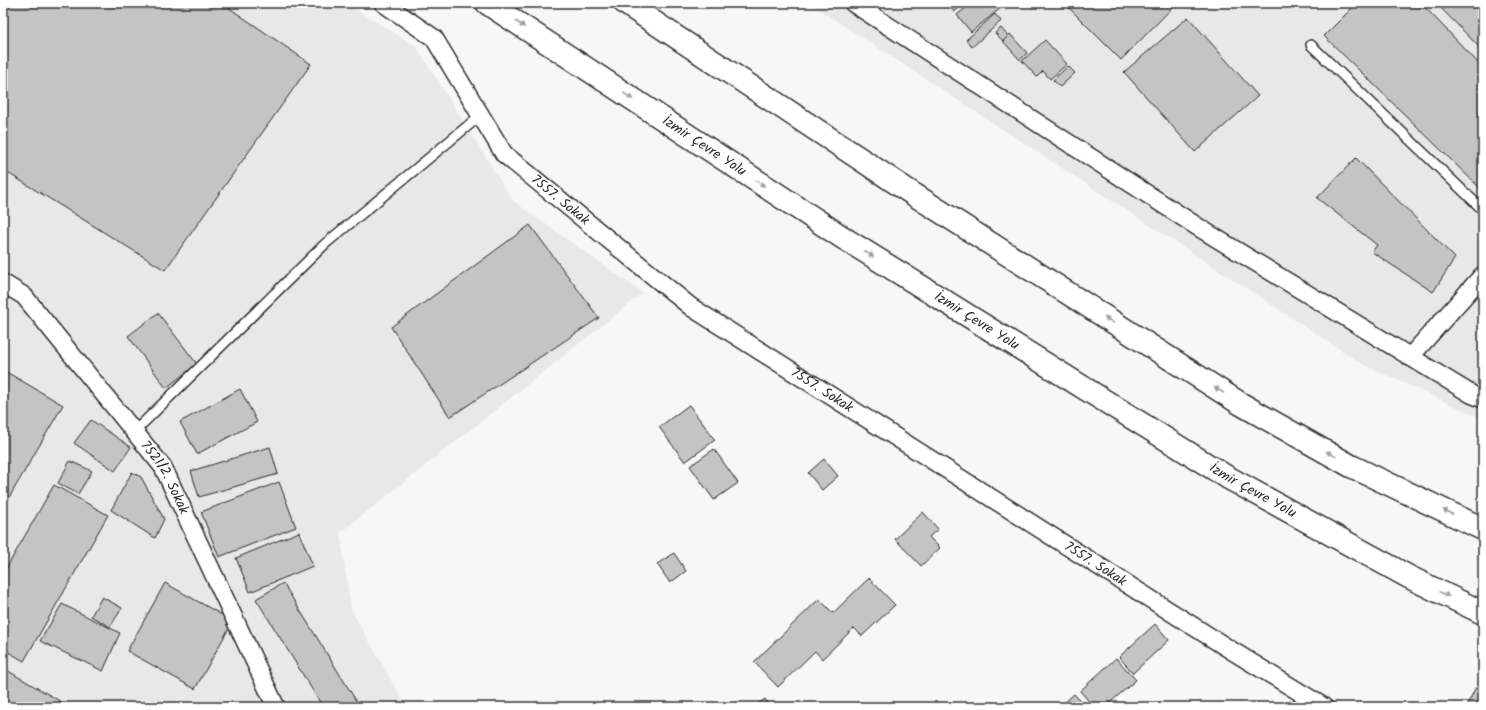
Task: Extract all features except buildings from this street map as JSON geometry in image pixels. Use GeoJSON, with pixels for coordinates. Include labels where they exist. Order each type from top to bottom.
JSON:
{"type":"FeatureCollection","features":[{"type":"Feature","properties":{"kind":"highway","name":"İzmir Çevre Yolu"},"geometry":{"type":"LineString","coordinates":[[487,3],[845,239],[1228,477],[1409,577],[1483,613]]}},
{"type":"Feature","properties":{"kind":"highway"},"geometry":{"type":"LineString","coordinates":[[625,3],[916,196],[1241,404],[1351,466],[1483,529]]}},
{"type":"Feature","properties":{"kind":"street","name":"7557. Sokak"},"geometry":{"type":"LineString","coordinates":[[383,3],[434,38],[504,154],[691,307],[1226,647],[1324,707]]}},
{"type":"Feature","properties":{"kind":"street"},"geometry":{"type":"LineString","coordinates":[[853,3],[1198,227],[1471,394],[1483,399]]}},
{"type":"Feature","properties":{"kind":"street"},"geometry":{"type":"LineString","coordinates":[[1410,357],[1483,275]]}},
{"type":"Feature","properties":{"kind":"street","name":"7521/2. Sokak"},"geometry":{"type":"LineString","coordinates":[[3,284],[24,296],[164,467],[276,707]]}},
{"type":"Feature","properties":{"kind":"lane"},"geometry":{"type":"LineString","coordinates":[[1311,45],[1483,210]]}},
{"type":"Feature","properties":{"kind":"lane"},"geometry":{"type":"LineString","coordinates":[[135,431],[325,244],[481,115]]}},
{"type":"Feature","properties":{"kind":"shaded area"},"geometry":{"type":"Polygon","coordinates":[[[3,3],[345,3],[416,46],[513,201],[643,293],[340,533],[351,609],[406,707],[3,707],[3,3]]]}},
{"type":"Feature","properties":{"kind":"shaded area"},"geometry":{"type":"Polygon","coordinates":[[[809,3],[1483,3],[1483,419],[1364,365],[809,3]]]}}]}
